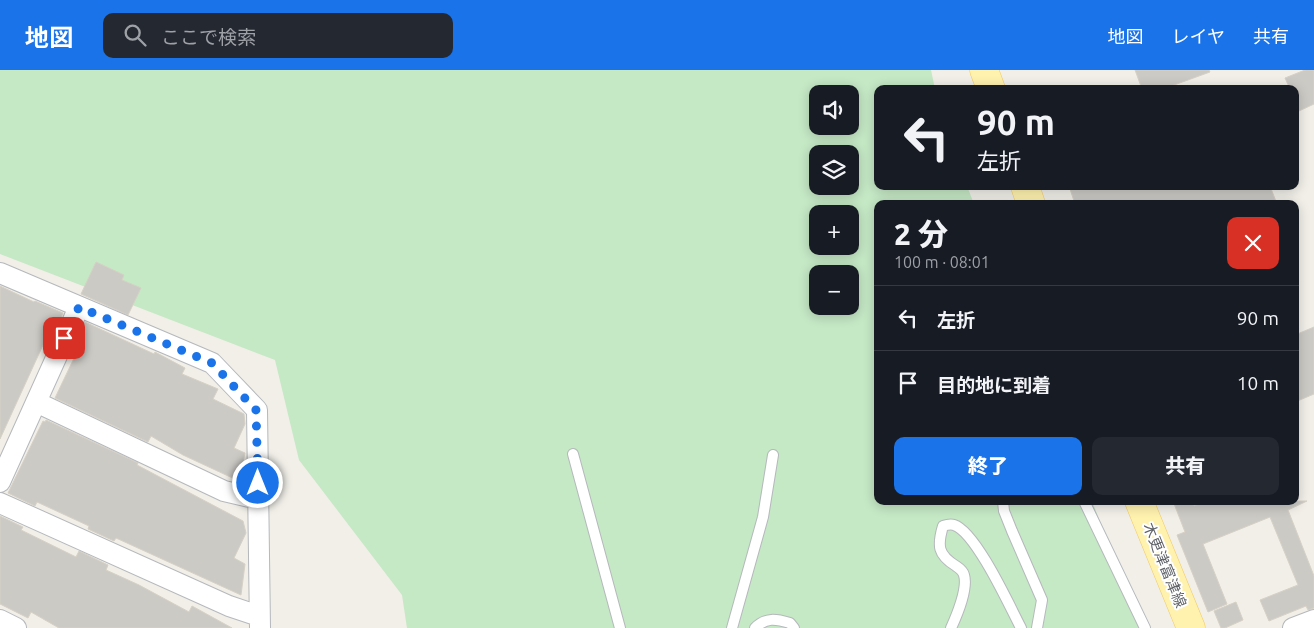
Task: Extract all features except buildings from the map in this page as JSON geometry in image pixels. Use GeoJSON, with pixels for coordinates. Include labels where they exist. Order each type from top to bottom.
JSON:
{"type":"FeatureCollection","features":[{"type":"Feature","properties":{"kind":"main road"},"geometry":{"type":"LineString","coordinates":[[984,70],[990,85]]}},
{"type":"Feature","properties":{"kind":"main road","name":"木更津富津線"},"geometry":{"type":"LineString","coordinates":[[1141,505],[1191,628]]}},
{"type":"Feature","properties":{"kind":"street"},"geometry":{"type":"LineString","coordinates":[[0,273],[212,363],[256,410],[258,418],[259,622],[229,606],[0,503]]}},
{"type":"Feature","properties":{"kind":"street"},"geometry":{"type":"LineString","coordinates":[[0,482],[79,307]]}},
{"type":"Feature","properties":{"kind":"street"},"geometry":{"type":"LineString","coordinates":[[36,402],[224,491],[258,499]]}},
{"type":"Feature","properties":{"kind":"street"},"geometry":{"type":"LineString","coordinates":[[0,620],[16,628]]}},
{"type":"Feature","properties":{"kind":"street"},"geometry":{"type":"LineString","coordinates":[[1293,628],[1314,620]]}},
{"type":"Feature","properties":{"kind":"lane"},"geometry":{"type":"LineString","coordinates":[[573,454],[620,628]]}},
{"type":"Feature","properties":{"kind":"lane"},"geometry":{"type":"LineString","coordinates":[[732,628],[763,517],[773,456]]}},
{"type":"Feature","properties":{"kind":"lane"},"geometry":{"type":"LineString","coordinates":[[1003,505],[1012,531],[1042,600],[1037,628]]}},
{"type":"Feature","properties":{"kind":"lane"},"geometry":{"type":"LineString","coordinates":[[1086,505],[1145,628]]}},
{"type":"Feature","properties":{"kind":"lane"},"geometry":{"type":"LineString","coordinates":[[952,628],[963,596],[964,575],[960,569],[943,556],[940,550],[943,526],[948,525],[954,525],[963,531],[982,555],[1021,628]]}},
{"type":"Feature","properties":{"kind":"lane"},"geometry":{"type":"LineString","coordinates":[[756,628],[760,623],[769,619],[790,623],[794,628]]}},
{"type":"Feature","properties":{"kind":"green space"},"geometry":{"type":"Polygon","coordinates":[[[0,70],[931,70],[934,85],[874,85],[874,190],[969,190],[972,200],[874,200],[874,505],[1094,505],[1142,628],[407,628],[402,595],[299,460],[275,360],[0,254],[0,70]]]}},
{"type":"Feature","properties":{"kind":"route"},"geometry":{"type":"LineString","coordinates":[[64,338],[79,307],[212,363],[256,410],[258,418],[258,483]]}}]}
